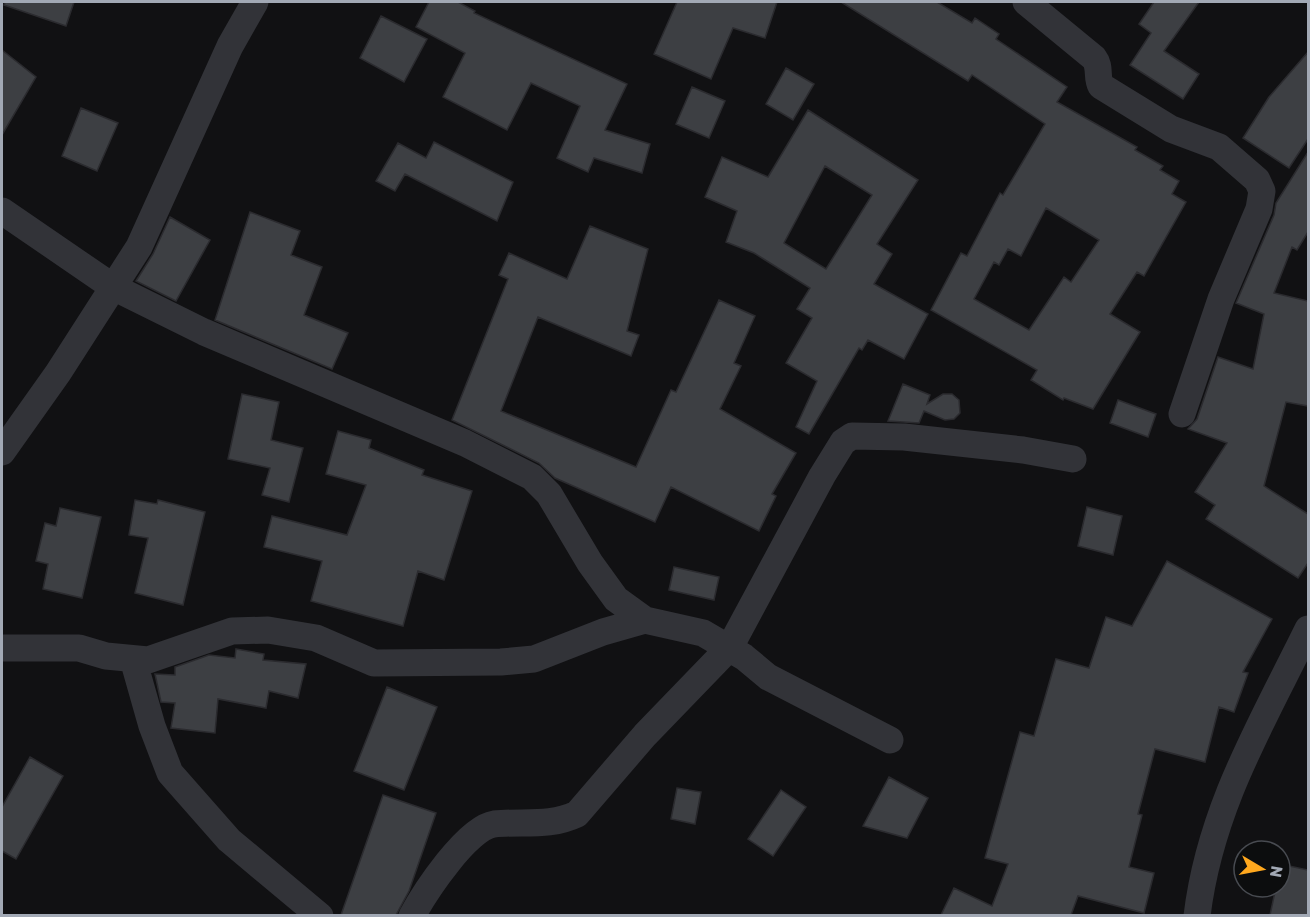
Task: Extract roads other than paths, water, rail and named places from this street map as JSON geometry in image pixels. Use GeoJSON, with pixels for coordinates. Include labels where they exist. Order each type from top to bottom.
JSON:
{"type":"FeatureCollection","features":[{"type":"Feature","properties":{"kind":"street"},"geometry":{"type":"LineString","coordinates":[[2,452],[10,424],[58,373],[139,247],[230,46],[255,2]]}},
{"type":"Feature","properties":{"kind":"street"},"geometry":{"type":"LineString","coordinates":[[1026,2],[1094,58],[1099,65],[1098,78],[1101,86],[1171,129],[1219,147],[1253,175],[1260,185],[1259,209],[1221,299],[1182,414]]}},
{"type":"Feature","properties":{"kind":"street"},"geometry":{"type":"LineString","coordinates":[[2,211],[113,287],[204,332],[465,443],[532,477],[549,494],[590,563],[616,599],[645,620],[703,633],[730,647],[768,677],[890,740]]}},
{"type":"Feature","properties":{"kind":"street"},"geometry":{"type":"LineString","coordinates":[[412,915],[436,880],[474,834],[484,827],[562,821],[577,814],[645,735],[730,647],[822,476],[843,442],[852,436],[904,437],[1023,450],[1073,459]]}},
{"type":"Feature","properties":{"kind":"street"},"geometry":{"type":"LineString","coordinates":[[2,648],[79,648],[106,656],[133,659],[160,658],[185,646],[232,631],[268,630],[316,638],[374,663],[520,661],[554,652],[603,632],[645,620]]}},
{"type":"Feature","properties":{"kind":"street"},"geometry":{"type":"LineString","coordinates":[[1197,915],[1215,826],[1232,784],[1308,629]]}},
{"type":"Feature","properties":{"kind":"street"},"geometry":{"type":"LineString","coordinates":[[133,659],[152,726],[170,773],[230,840],[320,915]]}}]}
